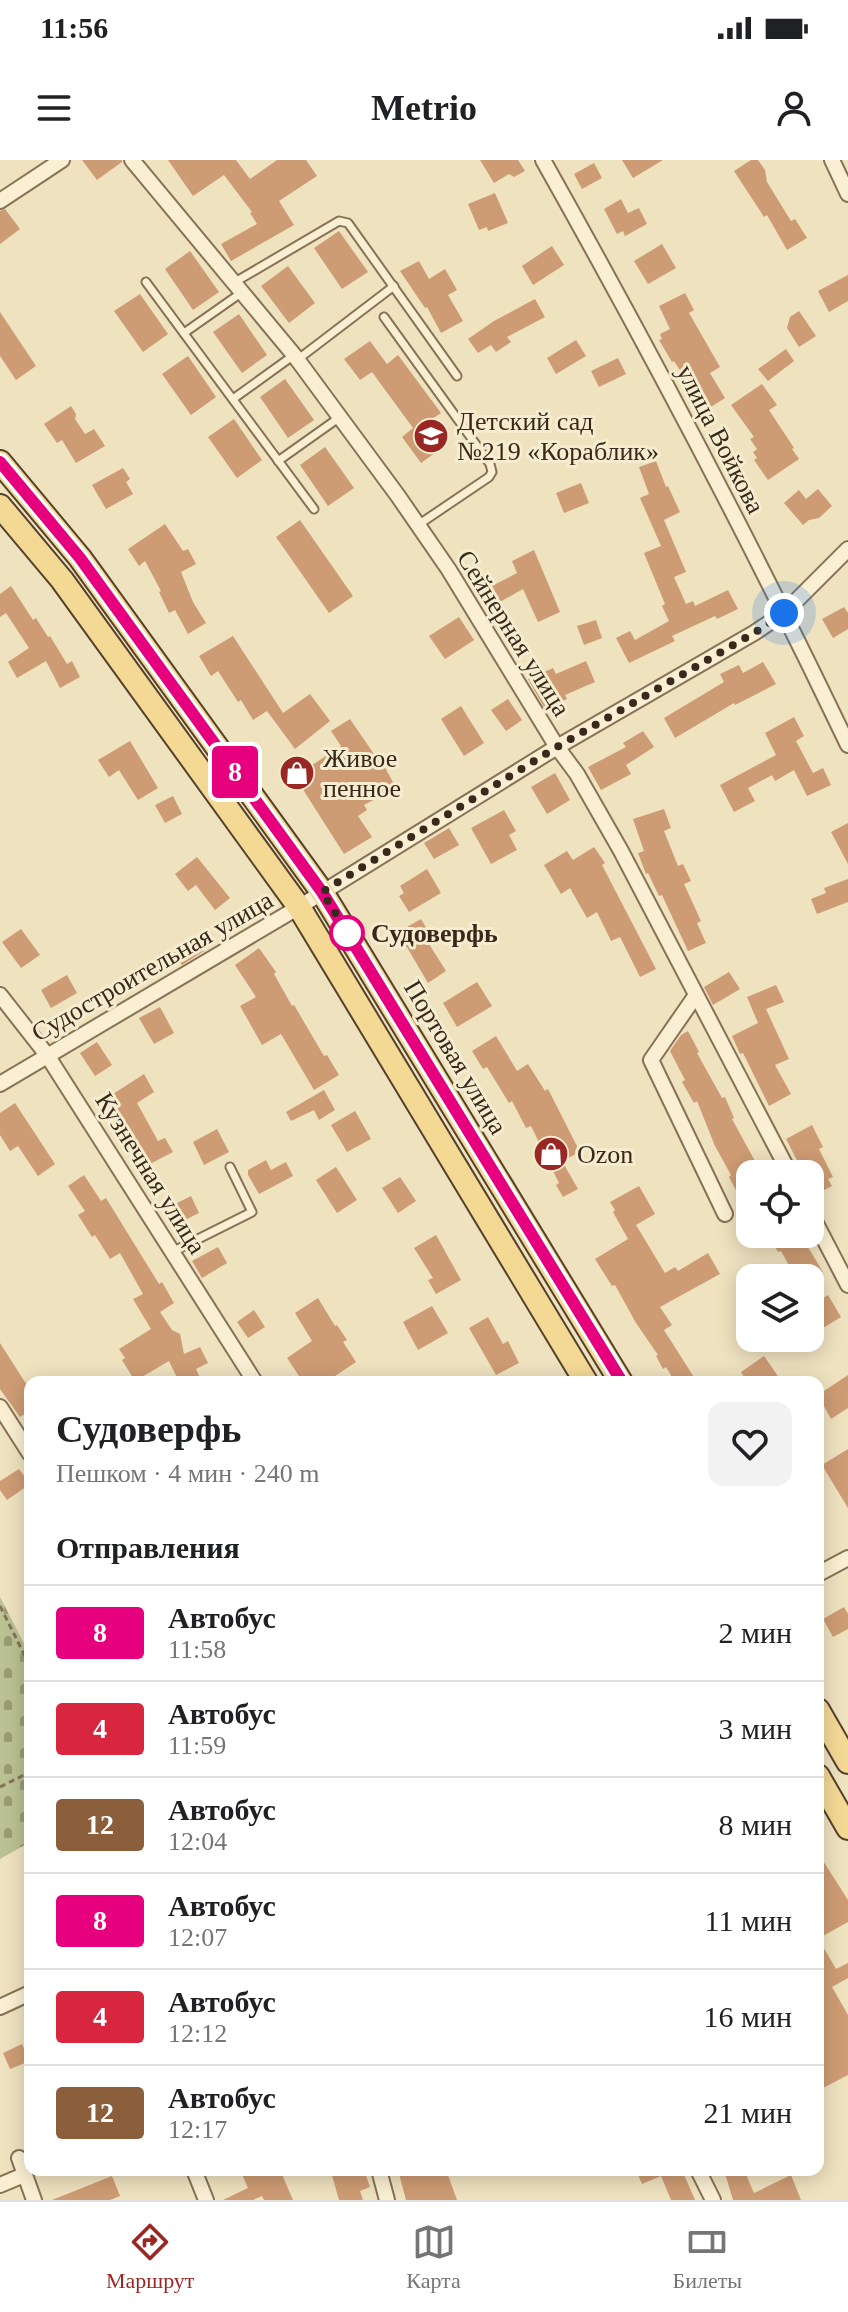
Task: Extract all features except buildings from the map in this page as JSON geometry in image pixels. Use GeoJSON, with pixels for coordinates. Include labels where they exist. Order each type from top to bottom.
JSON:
{"type":"FeatureCollection","features":[{"type":"Feature","properties":{"kind":"main road","name":"Портовая улица"},"geometry":{"type":"LineString","coordinates":[[0,462],[80,558],[322,892],[617,1376]]}},
{"type":"Feature","properties":{"kind":"main road"},"geometry":{"type":"LineString","coordinates":[[0,506],[62,580],[299,907],[582,1376]]}},
{"type":"Feature","properties":{"kind":"main road"},"geometry":{"type":"LineString","coordinates":[[824,1720],[848,1762]]}},
{"type":"Feature","properties":{"kind":"main road"},"geometry":{"type":"LineString","coordinates":[[824,1786],[848,1828]]}},
{"type":"Feature","properties":{"kind":"street"},"geometry":{"type":"LineString","coordinates":[[0,201],[62,160]]}},
{"type":"Feature","properties":{"kind":"street","name":"Сейнерная улица"},"geometry":{"type":"LineString","coordinates":[[132,160],[295,357],[449,570],[557,747],[577,774],[621,851],[783,1160]]}},
{"type":"Feature","properties":{"kind":"street","name":"улица Войкова"},"geometry":{"type":"LineString","coordinates":[[543,160],[630,315],[784,613],[848,745]]}},
{"type":"Feature","properties":{"kind":"street"},"geometry":{"type":"LineString","coordinates":[[832,160],[848,194]]}},
{"type":"Feature","properties":{"kind":"street","name":"Судостроительная улица"},"geometry":{"type":"LineString","coordinates":[[0,1084],[299,907],[557,747],[754,633],[784,613],[848,549]]}},
{"type":"Feature","properties":{"kind":"street","name":"Кузнечная улица"},"geometry":{"type":"LineString","coordinates":[[0,995],[47,1055],[251,1376]]}},
{"type":"Feature","properties":{"kind":"street"},"geometry":{"type":"LineString","coordinates":[[696,995],[651,1060],[725,1214]]}},
{"type":"Feature","properties":{"kind":"street"},"geometry":{"type":"LineString","coordinates":[[824,1239],[848,1285]]}},
{"type":"Feature","properties":{"kind":"street"},"geometry":{"type":"LineString","coordinates":[[0,1407],[24,1445]]}},
{"type":"Feature","properties":{"kind":"street"},"geometry":{"type":"LineString","coordinates":[[824,1571],[848,1558]]}},
{"type":"Feature","properties":{"kind":"street"},"geometry":{"type":"LineString","coordinates":[[0,2007],[24,1996]]}},
{"type":"Feature","properties":{"kind":"street"},"geometry":{"type":"LineString","coordinates":[[0,2185],[24,2175],[19,2158]]}},
{"type":"Feature","properties":{"kind":"street"},"geometry":{"type":"LineString","coordinates":[[24,2176],[34,2200]]}},
{"type":"Feature","properties":{"kind":"street"},"geometry":{"type":"LineString","coordinates":[[196,2176],[206,2200]]}},
{"type":"Feature","properties":{"kind":"street"},"geometry":{"type":"LineString","coordinates":[[381,2176],[387,2200]]}},
{"type":"Feature","properties":{"kind":"street"},"geometry":{"type":"LineString","coordinates":[[701,2176],[713,2200]]}},
{"type":"Feature","properties":{"kind":"lane"},"geometry":{"type":"LineString","coordinates":[[184,333],[239,287],[339,221],[348,223],[457,376]]}},
{"type":"Feature","properties":{"kind":"lane"},"geometry":{"type":"LineString","coordinates":[[146,282],[314,509]]}},
{"type":"Feature","properties":{"kind":"lane"},"geometry":{"type":"LineString","coordinates":[[233,399],[394,286]]}},
{"type":"Feature","properties":{"kind":"lane"},"geometry":{"type":"LineString","coordinates":[[384,317],[490,464],[492,472],[418,525]]}},
{"type":"Feature","properties":{"kind":"lane"},"geometry":{"type":"LineString","coordinates":[[278,461],[340,417]]}},
{"type":"Feature","properties":{"kind":"lane"},"geometry":{"type":"LineString","coordinates":[[172,1252],[252,1212],[230,1167]]}},
{"type":"Feature","properties":{"kind":"path"},"geometry":{"type":"LineString","coordinates":[[0,1606],[24,1654]]}},
{"type":"Feature","properties":{"kind":"path"},"geometry":{"type":"LineString","coordinates":[[0,1787],[24,1775]]}},
{"type":"Feature","properties":{"kind":"green space"},"geometry":{"type":"Polygon","coordinates":[[[0,1597],[24,1643],[24,1845],[0,1859],[0,1597]]]}},
{"type":"Feature","properties":{"kind":"bus line","name":"8"},"geometry":{"type":"LineString","coordinates":[[0,462],[80,558],[322,892],[618,1376]]}},
{"type":"Feature","properties":{"kind":"place","name":"Детский сад №219 «Кораблик»"},"geometry":{"type":"Point","coordinates":[431,436]}},
{"type":"Feature","properties":{"kind":"place","name":"Живое пенное"},"geometry":{"type":"Point","coordinates":[297,773]}},
{"type":"Feature","properties":{"kind":"place","name":"Судоверфь"},"geometry":{"type":"Point","coordinates":[347,933]}},
{"type":"Feature","properties":{"kind":"place","name":"Ozon"},"geometry":{"type":"Point","coordinates":[551,1154]}},
{"type":"Feature","properties":{"kind":"route"},"geometry":{"type":"LineString","coordinates":[[347,933],[349,935],[322,892],[557,747],[784,613]]}}]}
